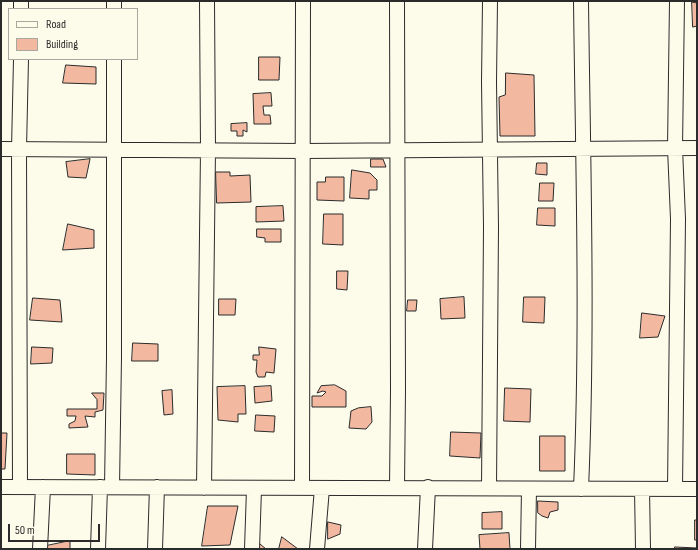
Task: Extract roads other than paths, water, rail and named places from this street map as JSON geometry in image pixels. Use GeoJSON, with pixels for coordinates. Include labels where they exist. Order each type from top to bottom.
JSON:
{"type":"FeatureCollection","features":[{"type":"Feature","properties":{"kind":"street"},"geometry":{"type":"LineString","coordinates":[[204,488],[208,150],[207,1]]}},
{"type":"Feature","properties":{"kind":"street"},"geometry":{"type":"LineString","coordinates":[[302,488],[302,230],[304,151],[303,1]]}},
{"type":"Feature","properties":{"kind":"street"},"geometry":{"type":"LineString","coordinates":[[397,1],[397,487]]}},
{"type":"Feature","properties":{"kind":"street"},"geometry":{"type":"LineString","coordinates":[[489,488],[490,148],[488,82],[490,1]]}},
{"type":"Feature","properties":{"kind":"street"},"geometry":{"type":"LineString","coordinates":[[581,1],[584,148],[584,424],[581,489]]}},
{"type":"Feature","properties":{"kind":"street"},"geometry":{"type":"LineString","coordinates":[[675,488],[678,219],[675,148],[677,1]]}},
{"type":"Feature","properties":{"kind":"street"},"geometry":{"type":"LineString","coordinates":[[20,487],[19,149],[21,60]]}},
{"type":"Feature","properties":{"kind":"street"},"geometry":{"type":"LineString","coordinates":[[98,549],[106,487],[114,357],[114,60]]}},
{"type":"Feature","properties":{"kind":"street"},"geometry":{"type":"LineString","coordinates":[[1,149],[304,151],[490,148],[697,148]]}},
{"type":"Feature","properties":{"kind":"street"},"geometry":{"type":"LineString","coordinates":[[1,487],[157,487],[254,489],[428,487],[529,489],[697,489]]}},
{"type":"Feature","properties":{"kind":"street"},"geometry":{"type":"LineString","coordinates":[[40,549],[43,487]]}},
{"type":"Feature","properties":{"kind":"street"},"geometry":{"type":"LineString","coordinates":[[155,549],[157,487]]}},
{"type":"Feature","properties":{"kind":"street"},"geometry":{"type":"LineString","coordinates":[[426,549],[428,487]]}},
{"type":"Feature","properties":{"kind":"street"},"geometry":{"type":"LineString","coordinates":[[317,549],[322,488]]}},
{"type":"Feature","properties":{"kind":"street"},"geometry":{"type":"LineString","coordinates":[[252,549],[254,489]]}},
{"type":"Feature","properties":{"kind":"street"},"geometry":{"type":"LineString","coordinates":[[528,549],[529,489]]}},
{"type":"Feature","properties":{"kind":"street"},"geometry":{"type":"LineString","coordinates":[[642,489],[643,549]]}}]}
